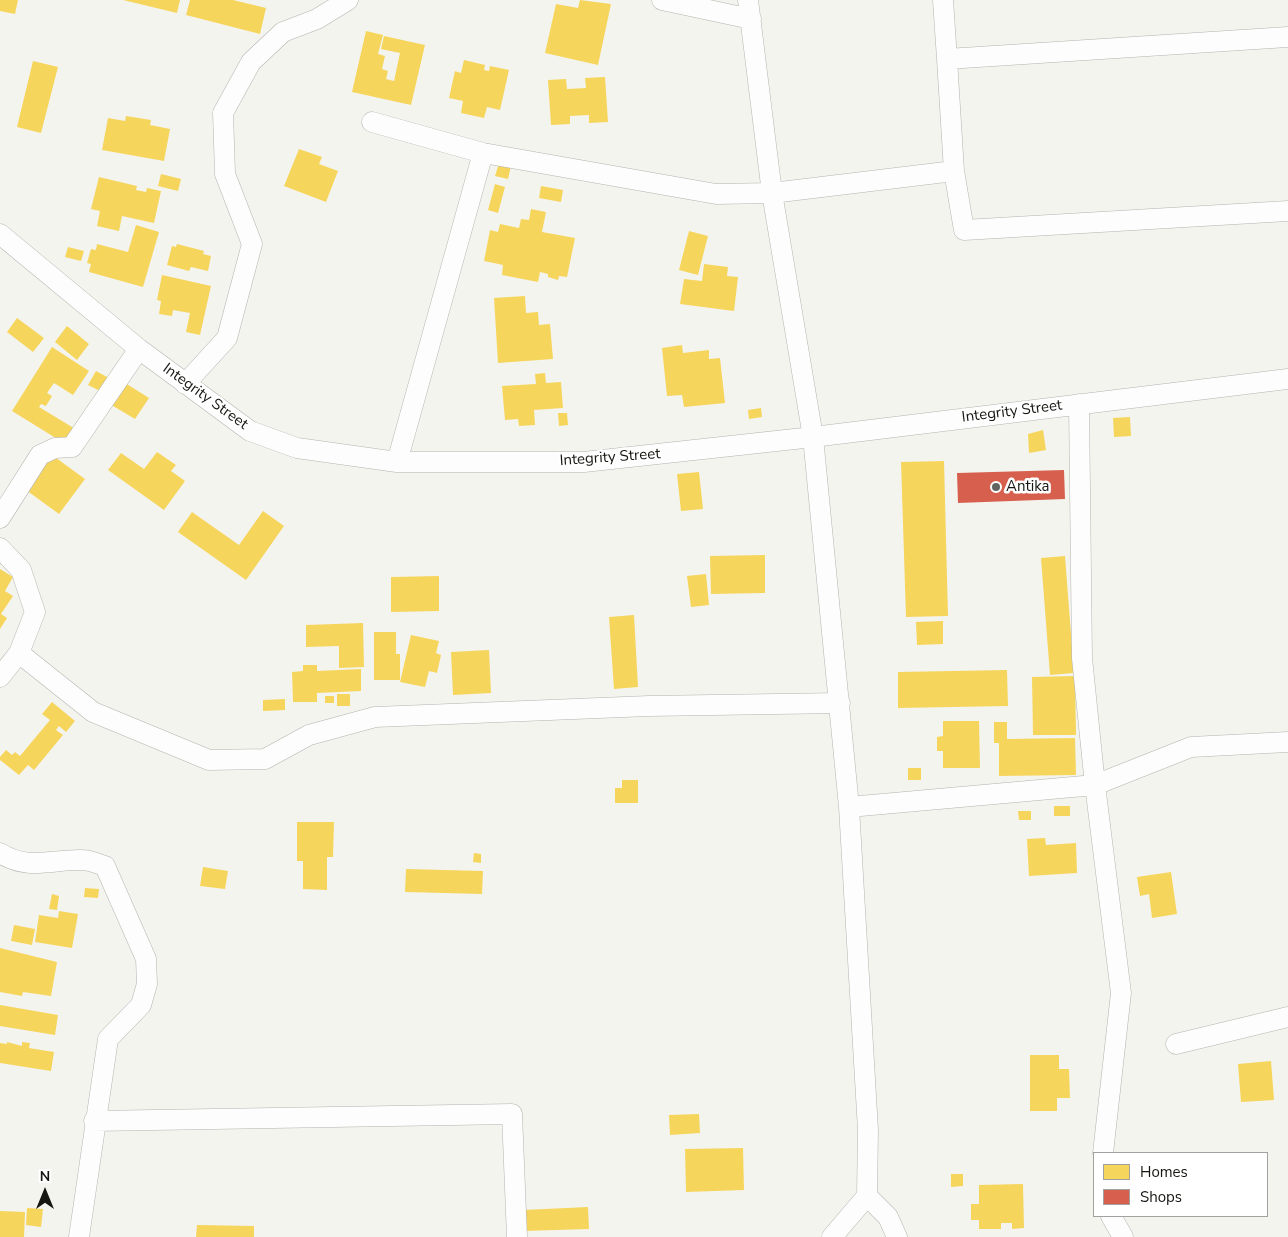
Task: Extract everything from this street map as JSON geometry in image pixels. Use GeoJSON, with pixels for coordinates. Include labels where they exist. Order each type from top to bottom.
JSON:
{"type":"FeatureCollection","features":[{"type":"Feature","properties":{"kind":"street"},"geometry":{"type":"LineString","coordinates":[[185,384],[227,338],[252,244],[225,174],[223,114],[251,62],[284,32],[317,19],[348,0]]}},
{"type":"Feature","properties":{"kind":"street"},"geometry":{"type":"LineString","coordinates":[[662,0],[749,10],[772,193],[813,437],[849,807],[868,1130],[867,1196],[832,1237]]}},
{"type":"Feature","properties":{"kind":"street"},"geometry":{"type":"LineString","coordinates":[[943,0],[954,171],[964,230],[1288,211]]}},
{"type":"Feature","properties":{"kind":"street"},"geometry":{"type":"LineString","coordinates":[[947,58],[1288,37]]}},
{"type":"Feature","properties":{"kind":"street"},"geometry":{"type":"LineString","coordinates":[[372,122],[483,153],[716,194],[772,193],[954,171]]}},
{"type":"Feature","properties":{"kind":"street"},"geometry":{"type":"LineString","coordinates":[[398,462],[483,153]]}},
{"type":"Feature","properties":{"kind":"street","name":"Integrity Street"},"geometry":{"type":"LineString","coordinates":[[0,234],[139,349],[250,431],[297,448],[398,462],[584,462],[813,437],[1288,379]]}},
{"type":"Feature","properties":{"kind":"street"},"geometry":{"type":"LineString","coordinates":[[0,518],[40,455],[55,448],[72,448],[139,349]]}},
{"type":"Feature","properties":{"kind":"street"},"geometry":{"type":"LineString","coordinates":[[1079,404],[1082,658],[1095,785],[1122,993],[1103,1152]]}},
{"type":"Feature","properties":{"kind":"street"},"geometry":{"type":"LineString","coordinates":[[0,548],[21,570],[35,612],[19,653],[0,677]]}},
{"type":"Feature","properties":{"kind":"street"},"geometry":{"type":"LineString","coordinates":[[19,653],[93,712],[209,760],[265,759],[309,734],[375,718],[649,706],[840,703]]}},
{"type":"Feature","properties":{"kind":"street"},"geometry":{"type":"LineString","coordinates":[[849,807],[1095,785],[1191,747],[1288,742]]}},
{"type":"Feature","properties":{"kind":"street"},"geometry":{"type":"LineString","coordinates":[[0,853],[8,858],[40,865],[84,860],[106,866],[146,959],[146,984],[142,1006],[108,1039],[94,1121],[79,1237]]}},
{"type":"Feature","properties":{"kind":"street"},"geometry":{"type":"LineString","coordinates":[[1176,1044],[1271,1019],[1288,1017]]}},
{"type":"Feature","properties":{"kind":"street"},"geometry":{"type":"LineString","coordinates":[[94,1121],[512,1114],[517,1237]]}},
{"type":"Feature","properties":{"kind":"street"},"geometry":{"type":"LineString","coordinates":[[867,1196],[888,1217],[897,1237]]}},
{"type":"Feature","properties":{"kind":"street"},"geometry":{"type":"LineString","coordinates":[[1112,1217],[1123,1237]]}},
{"type":"Feature","properties":{"kind":"building: Homes"},"geometry":{"type":"Polygon","coordinates":[[[0,0],[18,0],[15,14],[0,11],[0,0]]]}},
{"type":"Feature","properties":{"kind":"building: Homes"},"geometry":{"type":"Polygon","coordinates":[[[123,0],[180,0],[177,13],[123,0]]]}},
{"type":"Feature","properties":{"kind":"building: Homes"},"geometry":{"type":"Polygon","coordinates":[[[190,0],[233,0],[266,8],[260,34],[186,15],[190,0]]]}},
{"type":"Feature","properties":{"kind":"building: Homes"},"geometry":{"type":"Polygon","coordinates":[[[580,0],[611,4],[598,65],[545,53],[556,4],[578,8],[580,0]]]}},
{"type":"Feature","properties":{"kind":"building: Homes"},"geometry":{"type":"Polygon","coordinates":[[[366,31],[383,35],[378,54],[385,56],[382,69],[388,71],[386,79],[394,81],[400,53],[381,49],[384,36],[425,45],[411,105],[352,92],[366,31]]]}},
{"type":"Feature","properties":{"kind":"building: Homes"},"geometry":{"type":"Polygon","coordinates":[[[464,60],[485,65],[484,70],[489,71],[490,66],[509,70],[500,110],[487,107],[484,118],[461,113],[463,101],[449,98],[455,71],[461,73],[464,60]]]}},
{"type":"Feature","properties":{"kind":"building: Homes"},"geometry":{"type":"Polygon","coordinates":[[[33,61],[58,67],[41,133],[17,127],[33,61]]]}},
{"type":"Feature","properties":{"kind":"building: Homes"},"geometry":{"type":"Polygon","coordinates":[[[605,77],[608,122],[589,123],[589,115],[570,116],[570,124],[551,125],[548,80],[566,79],[567,89],[586,88],[585,78],[605,77]]]}},
{"type":"Feature","properties":{"kind":"building: Homes"},"geometry":{"type":"Polygon","coordinates":[[[126,116],[151,120],[150,125],[170,129],[164,161],[102,150],[108,118],[125,121],[126,116]]]}},
{"type":"Feature","properties":{"kind":"building: Homes"},"geometry":{"type":"Polygon","coordinates":[[[299,149],[322,157],[319,164],[338,171],[326,202],[284,186],[299,149]]]}},
{"type":"Feature","properties":{"kind":"building: Homes"},"geometry":{"type":"Polygon","coordinates":[[[499,163],[511,166],[508,179],[495,176],[499,163]]]}},
{"type":"Feature","properties":{"kind":"building: Homes"},"geometry":{"type":"Polygon","coordinates":[[[161,174],[181,179],[178,191],[158,186],[161,174]]]}},
{"type":"Feature","properties":{"kind":"building: Homes"},"geometry":{"type":"Polygon","coordinates":[[[99,177],[137,186],[136,190],[146,192],[147,188],[161,191],[154,223],[122,216],[119,231],[97,226],[100,211],[91,209],[99,177]]]}},
{"type":"Feature","properties":{"kind":"building: Homes"},"geometry":{"type":"Polygon","coordinates":[[[495,184],[505,187],[498,213],[488,210],[495,184]]]}},
{"type":"Feature","properties":{"kind":"building: Homes"},"geometry":{"type":"Polygon","coordinates":[[[541,186],[563,190],[561,202],[539,198],[541,186]]]}},
{"type":"Feature","properties":{"kind":"building: Homes"},"geometry":{"type":"Polygon","coordinates":[[[531,209],[546,212],[542,232],[575,238],[567,277],[559,276],[558,280],[540,272],[538,282],[502,275],[503,265],[484,261],[490,230],[498,232],[500,224],[519,228],[521,219],[529,220],[531,209]]]}},
{"type":"Feature","properties":{"kind":"building: Homes"},"geometry":{"type":"Polygon","coordinates":[[[136,225],[159,232],[143,287],[89,272],[91,264],[87,263],[91,249],[96,250],[97,244],[128,252],[136,225]]]}},
{"type":"Feature","properties":{"kind":"building: Homes"},"geometry":{"type":"Polygon","coordinates":[[[689,231],[708,236],[698,275],[679,270],[689,231]]]}},
{"type":"Feature","properties":{"kind":"building: Homes"},"geometry":{"type":"Polygon","coordinates":[[[177,244],[204,251],[203,254],[211,256],[208,271],[191,267],[189,271],[167,265],[172,246],[176,247],[177,244]]]}},
{"type":"Feature","properties":{"kind":"building: Homes"},"geometry":{"type":"Polygon","coordinates":[[[68,247],[84,251],[81,261],[65,257],[68,247]]]}},
{"type":"Feature","properties":{"kind":"building: Homes"},"geometry":{"type":"Polygon","coordinates":[[[704,264],[728,267],[727,276],[738,277],[734,311],[680,304],[684,279],[702,281],[704,264]]]}},
{"type":"Feature","properties":{"kind":"building: Homes"},"geometry":{"type":"Polygon","coordinates":[[[162,275],[211,286],[200,335],[186,332],[190,313],[173,310],[172,316],[159,314],[161,301],[157,300],[162,275]]]}},
{"type":"Feature","properties":{"kind":"building: Homes"},"geometry":{"type":"Polygon","coordinates":[[[525,296],[526,313],[538,312],[539,325],[550,324],[553,359],[498,363],[494,298],[525,296]]]}},
{"type":"Feature","properties":{"kind":"building: Homes"},"geometry":{"type":"Polygon","coordinates":[[[17,318],[44,338],[33,352],[7,332],[17,318]]]}},
{"type":"Feature","properties":{"kind":"building: Homes"},"geometry":{"type":"Polygon","coordinates":[[[67,326],[89,344],[77,360],[55,342],[67,326]]]}},
{"type":"Feature","properties":{"kind":"building: Homes"},"geometry":{"type":"Polygon","coordinates":[[[682,345],[683,353],[709,350],[709,359],[720,358],[725,403],[684,407],[682,395],[667,396],[662,348],[682,345]]]}},
{"type":"Feature","properties":{"kind":"building: Homes"},"geometry":{"type":"Polygon","coordinates":[[[52,347],[89,371],[73,395],[54,383],[47,393],[52,396],[46,406],[41,404],[39,407],[77,430],[67,445],[12,411],[52,347]]]}},
{"type":"Feature","properties":{"kind":"building: Homes"},"geometry":{"type":"Polygon","coordinates":[[[96,371],[109,378],[102,392],[88,385],[96,371]]]}},
{"type":"Feature","properties":{"kind":"building: Homes"},"geometry":{"type":"Polygon","coordinates":[[[545,373],[546,383],[561,382],[563,408],[534,410],[535,425],[519,426],[518,419],[505,420],[502,386],[536,384],[535,374],[545,373]]]}},
{"type":"Feature","properties":{"kind":"building: Homes"},"geometry":{"type":"Polygon","coordinates":[[[122,381],[149,398],[135,419],[108,403],[122,381]]]}},
{"type":"Feature","properties":{"kind":"building: Homes"},"geometry":{"type":"Polygon","coordinates":[[[761,408],[762,417],[749,419],[748,410],[761,408]]]}},
{"type":"Feature","properties":{"kind":"building: Homes"},"geometry":{"type":"Polygon","coordinates":[[[558,413],[567,413],[568,425],[559,426],[558,413]]]}},
{"type":"Feature","properties":{"kind":"building: Homes"},"geometry":{"type":"Polygon","coordinates":[[[1130,417],[1131,436],[1114,437],[1113,418],[1130,417]]]}},
{"type":"Feature","properties":{"kind":"building: Homes"},"geometry":{"type":"Polygon","coordinates":[[[1043,430],[1046,450],[1029,453],[1028,434],[1043,430]]]}},
{"type":"Feature","properties":{"kind":"building: Homes"},"geometry":{"type":"Polygon","coordinates":[[[157,452],[176,465],[171,471],[185,481],[164,510],[108,470],[121,453],[144,469],[157,452]]]}},
{"type":"Feature","properties":{"kind":"building: Homes"},"geometry":{"type":"Polygon","coordinates":[[[52,455],[85,479],[59,514],[26,490],[52,455]]]}},
{"type":"Feature","properties":{"kind":"building: Homes"},"geometry":{"type":"Polygon","coordinates":[[[944,461],[948,616],[906,617],[901,462],[944,461]]]}},
{"type":"Feature","properties":{"kind":"building: Homes"},"geometry":{"type":"Polygon","coordinates":[[[699,472],[703,509],[681,511],[677,474],[699,472]]]}},
{"type":"Feature","properties":{"kind":"building: Homes"},"geometry":{"type":"Polygon","coordinates":[[[263,511],[284,526],[246,580],[178,532],[192,512],[239,545],[263,511]]]}},
{"type":"Feature","properties":{"kind":"building: Homes"},"geometry":{"type":"Polygon","coordinates":[[[765,555],[765,593],[711,594],[710,556],[765,555]]]}},
{"type":"Feature","properties":{"kind":"building: Homes"},"geometry":{"type":"Polygon","coordinates":[[[1065,556],[1074,673],[1050,675],[1041,558],[1065,556]]]}},
{"type":"Feature","properties":{"kind":"building: Homes"},"geometry":{"type":"Polygon","coordinates":[[[0,569],[13,577],[5,591],[13,596],[1,614],[7,618],[0,629],[0,569]]]}},
{"type":"Feature","properties":{"kind":"building: Homes"},"geometry":{"type":"Polygon","coordinates":[[[706,574],[709,605],[691,607],[687,576],[706,574]]]}},
{"type":"Feature","properties":{"kind":"building: Homes"},"geometry":{"type":"Polygon","coordinates":[[[439,576],[439,611],[391,612],[391,577],[439,576]]]}},
{"type":"Feature","properties":{"kind":"building: Homes"},"geometry":{"type":"Polygon","coordinates":[[[634,615],[638,687],[614,689],[609,617],[634,615]]]}},
{"type":"Feature","properties":{"kind":"building: Homes"},"geometry":{"type":"Polygon","coordinates":[[[943,621],[943,644],[917,645],[916,622],[943,621]]]}},
{"type":"Feature","properties":{"kind":"building: Homes"},"geometry":{"type":"Polygon","coordinates":[[[363,623],[364,667],[339,668],[339,646],[306,647],[306,625],[363,623]]]}},
{"type":"Feature","properties":{"kind":"building: Homes"},"geometry":{"type":"Polygon","coordinates":[[[374,632],[396,632],[396,654],[400,654],[400,680],[374,680],[374,632]]]}},
{"type":"Feature","properties":{"kind":"building: Homes"},"geometry":{"type":"Polygon","coordinates":[[[411,635],[439,641],[436,653],[441,655],[437,673],[429,671],[425,687],[400,682],[411,635]]]}},
{"type":"Feature","properties":{"kind":"building: Homes"},"geometry":{"type":"Polygon","coordinates":[[[489,650],[491,693],[453,695],[451,652],[489,650]]]}},
{"type":"Feature","properties":{"kind":"building: Homes"},"geometry":{"type":"Polygon","coordinates":[[[303,665],[317,665],[317,671],[361,669],[361,691],[317,693],[317,702],[293,702],[292,672],[303,671],[303,665]]]}},
{"type":"Feature","properties":{"kind":"building: Homes"},"geometry":{"type":"Polygon","coordinates":[[[1007,670],[1008,706],[898,708],[898,672],[1007,670]]]}},
{"type":"Feature","properties":{"kind":"building: Homes"},"geometry":{"type":"Polygon","coordinates":[[[1075,676],[1076,735],[1033,735],[1032,677],[1075,676]]]}},
{"type":"Feature","properties":{"kind":"building: Homes"},"geometry":{"type":"Polygon","coordinates":[[[337,694],[350,694],[350,706],[337,706],[337,694]]]}},
{"type":"Feature","properties":{"kind":"building: Homes"},"geometry":{"type":"Polygon","coordinates":[[[325,696],[334,696],[334,703],[325,703],[325,696]]]}},
{"type":"Feature","properties":{"kind":"building: Homes"},"geometry":{"type":"Polygon","coordinates":[[[285,699],[285,710],[263,711],[263,700],[285,699]]]}},
{"type":"Feature","properties":{"kind":"building: Homes"},"geometry":{"type":"Polygon","coordinates":[[[52,702],[75,721],[66,732],[59,726],[56,730],[63,735],[34,770],[28,765],[19,775],[0,760],[0,757],[6,750],[12,755],[15,752],[20,756],[50,720],[42,714],[52,702]]]}},
{"type":"Feature","properties":{"kind":"building: Homes"},"geometry":{"type":"Polygon","coordinates":[[[943,721],[979,721],[980,768],[943,768],[943,751],[937,751],[937,737],[943,736],[943,721]]]}},
{"type":"Feature","properties":{"kind":"building: Homes"},"geometry":{"type":"Polygon","coordinates":[[[994,722],[1007,722],[1007,739],[1075,738],[1076,775],[999,776],[999,743],[994,743],[994,722]]]}},
{"type":"Feature","properties":{"kind":"building: Homes"},"geometry":{"type":"Polygon","coordinates":[[[908,768],[921,768],[921,780],[908,780],[908,768]]]}},
{"type":"Feature","properties":{"kind":"building: Homes"},"geometry":{"type":"Polygon","coordinates":[[[622,780],[638,780],[638,803],[615,803],[615,788],[622,788],[622,780]]]}},
{"type":"Feature","properties":{"kind":"building: Homes"},"geometry":{"type":"Polygon","coordinates":[[[1054,806],[1070,806],[1070,816],[1054,816],[1054,806]]]}},
{"type":"Feature","properties":{"kind":"building: Homes"},"geometry":{"type":"Polygon","coordinates":[[[1018,811],[1031,811],[1031,820],[1019,820],[1018,811]]]}},
{"type":"Feature","properties":{"kind":"building: Homes"},"geometry":{"type":"Polygon","coordinates":[[[297,822],[334,822],[333,857],[327,857],[327,890],[303,889],[303,861],[297,861],[297,822]]]}},
{"type":"Feature","properties":{"kind":"building: Homes"},"geometry":{"type":"Polygon","coordinates":[[[1045,838],[1046,845],[1076,843],[1077,873],[1029,876],[1027,839],[1045,838]]]}},
{"type":"Feature","properties":{"kind":"building: Homes"},"geometry":{"type":"Polygon","coordinates":[[[474,853],[481,854],[481,863],[473,862],[474,853]]]}},
{"type":"Feature","properties":{"kind":"building: Homes"},"geometry":{"type":"Polygon","coordinates":[[[203,867],[228,871],[225,889],[200,886],[203,867]]]}},
{"type":"Feature","properties":{"kind":"building: Homes"},"geometry":{"type":"Polygon","coordinates":[[[406,869],[483,871],[482,894],[405,892],[406,869]]]}},
{"type":"Feature","properties":{"kind":"building: Homes"},"geometry":{"type":"Polygon","coordinates":[[[1171,872],[1177,914],[1152,918],[1149,894],[1140,896],[1137,877],[1171,872]]]}},
{"type":"Feature","properties":{"kind":"building: Homes"},"geometry":{"type":"Polygon","coordinates":[[[85,888],[99,889],[98,898],[84,897],[85,888]]]}},
{"type":"Feature","properties":{"kind":"building: Homes"},"geometry":{"type":"Polygon","coordinates":[[[52,894],[59,896],[57,910],[49,909],[52,894]]]}},
{"type":"Feature","properties":{"kind":"building: Homes"},"geometry":{"type":"Polygon","coordinates":[[[59,911],[78,914],[72,948],[35,942],[39,915],[58,918],[59,911]]]}},
{"type":"Feature","properties":{"kind":"building: Homes"},"geometry":{"type":"Polygon","coordinates":[[[14,925],[35,929],[32,945],[11,941],[14,925]]]}},
{"type":"Feature","properties":{"kind":"building: Homes"},"geometry":{"type":"Polygon","coordinates":[[[0,948],[57,962],[51,996],[23,992],[22,996],[0,992],[0,948]]]}},
{"type":"Feature","properties":{"kind":"building: Homes"},"geometry":{"type":"Polygon","coordinates":[[[0,1005],[58,1015],[55,1035],[0,1026],[0,1005]]]}},
{"type":"Feature","properties":{"kind":"building: Homes"},"geometry":{"type":"Polygon","coordinates":[[[7,1042],[22,1046],[22,1042],[30,1043],[29,1048],[54,1052],[51,1071],[0,1063],[0,1043],[7,1044],[7,1042]]]}},
{"type":"Feature","properties":{"kind":"building: Homes"},"geometry":{"type":"Polygon","coordinates":[[[1030,1055],[1059,1055],[1059,1069],[1069,1069],[1070,1098],[1057,1098],[1057,1111],[1030,1111],[1030,1055]]]}},
{"type":"Feature","properties":{"kind":"building: Homes"},"geometry":{"type":"Polygon","coordinates":[[[1271,1061],[1274,1100],[1241,1102],[1238,1064],[1271,1061]]]}},
{"type":"Feature","properties":{"kind":"building: Homes"},"geometry":{"type":"Polygon","coordinates":[[[699,1114],[700,1133],[670,1135],[669,1115],[699,1114]]]}},
{"type":"Feature","properties":{"kind":"building: Homes"},"geometry":{"type":"Polygon","coordinates":[[[743,1148],[744,1190],[686,1192],[685,1149],[743,1148]]]}},
{"type":"Feature","properties":{"kind":"building: Homes"},"geometry":{"type":"Polygon","coordinates":[[[951,1174],[963,1174],[963,1186],[951,1187],[951,1174]]]}},
{"type":"Feature","properties":{"kind":"building: Homes"},"geometry":{"type":"Polygon","coordinates":[[[1023,1184],[1024,1228],[1012,1229],[1012,1223],[1001,1223],[1001,1229],[979,1229],[979,1220],[971,1220],[971,1204],[979,1204],[979,1185],[1023,1184]]]}},
{"type":"Feature","properties":{"kind":"building: Homes"},"geometry":{"type":"Polygon","coordinates":[[[588,1207],[589,1229],[523,1231],[523,1210],[588,1207]]]}},
{"type":"Feature","properties":{"kind":"building: Homes"},"geometry":{"type":"Polygon","coordinates":[[[27,1208],[43,1209],[41,1227],[26,1225],[27,1208]]]}},
{"type":"Feature","properties":{"kind":"building: Homes"},"geometry":{"type":"Polygon","coordinates":[[[0,1211],[25,1212],[24,1237],[0,1237],[0,1211]]]}},
{"type":"Feature","properties":{"kind":"building: Homes"},"geometry":{"type":"Polygon","coordinates":[[[197,1225],[254,1226],[254,1237],[196,1237],[197,1225]]]}},
{"type":"Feature","properties":{"kind":"building: Shops"},"geometry":{"type":"Polygon","coordinates":[[[1064,470],[1065,499],[958,503],[957,473],[1064,470]]]}},
{"type":"Feature","properties":{"kind":"place","name":"Antika"},"geometry":{"type":"Point","coordinates":[996,487]}}]}
